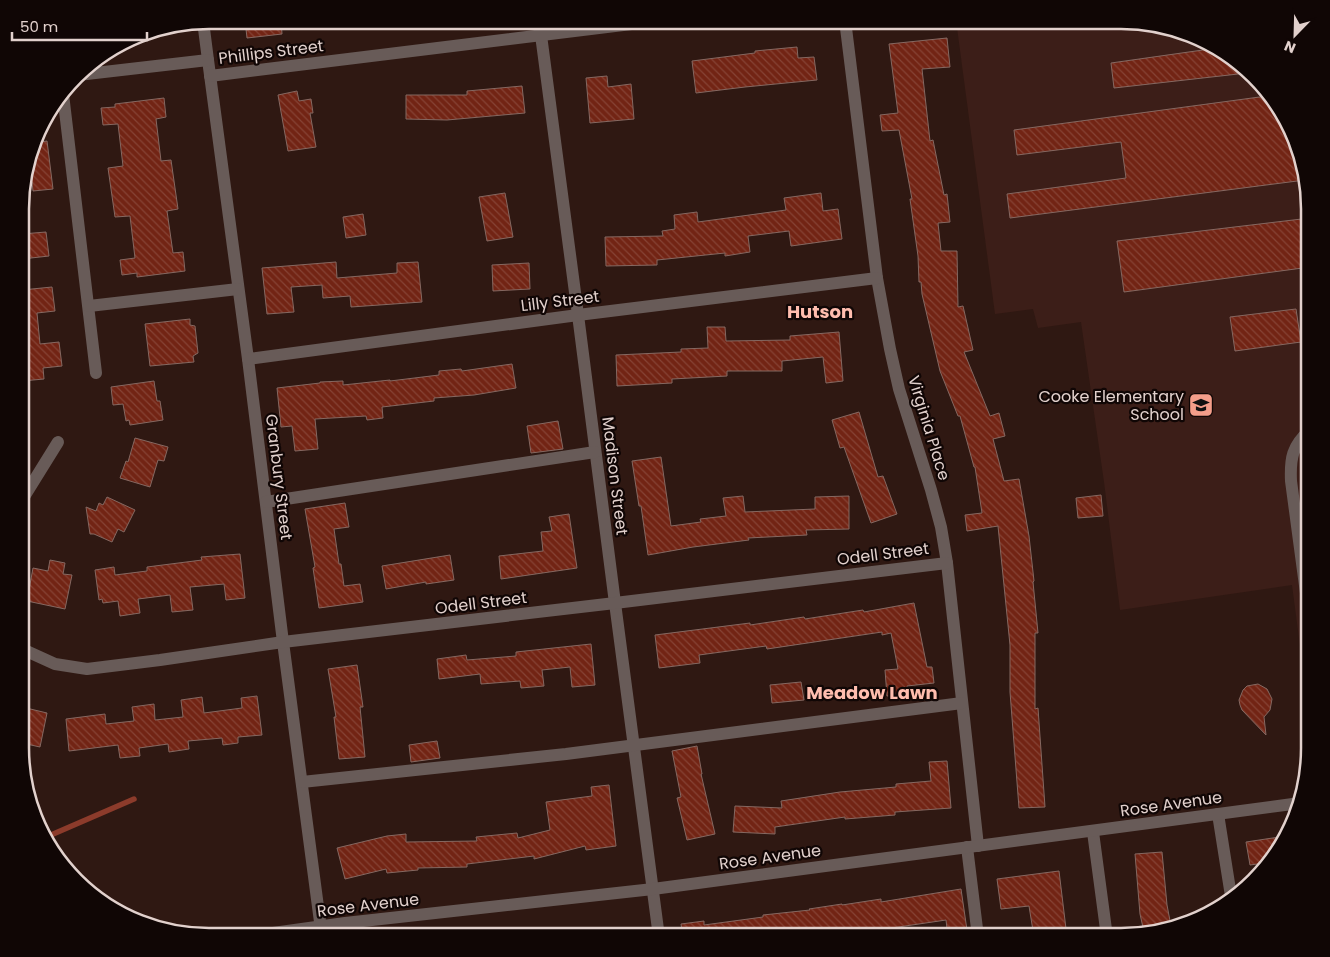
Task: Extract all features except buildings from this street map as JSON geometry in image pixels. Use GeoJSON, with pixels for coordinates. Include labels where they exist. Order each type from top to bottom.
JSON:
{"type":"FeatureCollection","features":[{"type":"Feature","properties":{"kind":"street","name":"Granbury Street"},"geometry":{"type":"LineString","coordinates":[[204,29],[320,928]]}},
{"type":"Feature","properties":{"kind":"street","name":"Madison Street"},"geometry":{"type":"LineString","coordinates":[[540,29],[658,928]]}},
{"type":"Feature","properties":{"kind":"street","name":"Phillips Street"},"geometry":{"type":"LineString","coordinates":[[210,76],[590,29]]}},
{"type":"Feature","properties":{"kind":"street","name":"Virginia Place"},"geometry":{"type":"LineString","coordinates":[[846,29],[877,278],[885,324],[899,389],[941,527],[947,563],[962,704],[978,928]]}},
{"type":"Feature","properties":{"kind":"street","name":"Phillips Street"},"geometry":{"type":"LineString","coordinates":[[88,75],[208,60]]}},
{"type":"Feature","properties":{"kind":"street"},"geometry":{"type":"LineString","coordinates":[[64,102],[96,373]]}},
{"type":"Feature","properties":{"kind":"street","name":"Lilly Street"},"geometry":{"type":"LineString","coordinates":[[248,359],[877,278]]}},
{"type":"Feature","properties":{"kind":"street"},"geometry":{"type":"LineString","coordinates":[[89,306],[238,289]]}},
{"type":"Feature","properties":{"kind":"street"},"geometry":{"type":"LineString","coordinates":[[1301,437],[1293,452],[1290,466],[1301,556]]}},
{"type":"Feature","properties":{"kind":"street"},"geometry":{"type":"LineString","coordinates":[[29,489],[58,442]]}},
{"type":"Feature","properties":{"kind":"street"},"geometry":{"type":"LineString","coordinates":[[266,502],[595,452]]}},
{"type":"Feature","properties":{"kind":"street","name":"Odell Street"},"geometry":{"type":"LineString","coordinates":[[29,652],[55,664],[87,668],[160,660],[283,642],[947,563]]}},
{"type":"Feature","properties":{"kind":"street"},"geometry":{"type":"LineString","coordinates":[[302,782],[566,754],[962,704]]}},
{"type":"Feature","properties":{"kind":"street","name":"Rose Avenue"},"geometry":{"type":"LineString","coordinates":[[352,928],[1292,805]]}},
{"type":"Feature","properties":{"kind":"street"},"geometry":{"type":"LineString","coordinates":[[1218,814],[1230,891]]}},
{"type":"Feature","properties":{"kind":"street"},"geometry":{"type":"LineString","coordinates":[[1093,832],[1106,928]]}},
{"type":"Feature","properties":{"kind":"shaded area","name":"Cooke Elementary School"},"geometry":{"type":"Polygon","coordinates":[[[957,29],[1145,30],[1179,38],[1201,47],[1231,66],[1249,81],[1264,99],[1283,129],[1292,151],[1300,185],[1301,654],[1292,585],[1120,610],[1081,322],[1038,328],[1033,309],[995,314],[957,29]]]}},
{"type":"Feature","properties":{"kind":"waterway"},"geometry":{"type":"LineString","coordinates":[[51,835],[134,799]]}},
{"type":"Feature","properties":{"kind":"place","name":"Cooke Elementary School"},"geometry":{"type":"Point","coordinates":[1201,405]}},
{"type":"Feature","properties":{"kind":"district","name":"Hutson"},"geometry":{"type":"Point","coordinates":[820,311]}},
{"type":"Feature","properties":{"kind":"district","name":"Meadow Lawn"},"geometry":{"type":"Point","coordinates":[872,692]}}]}
